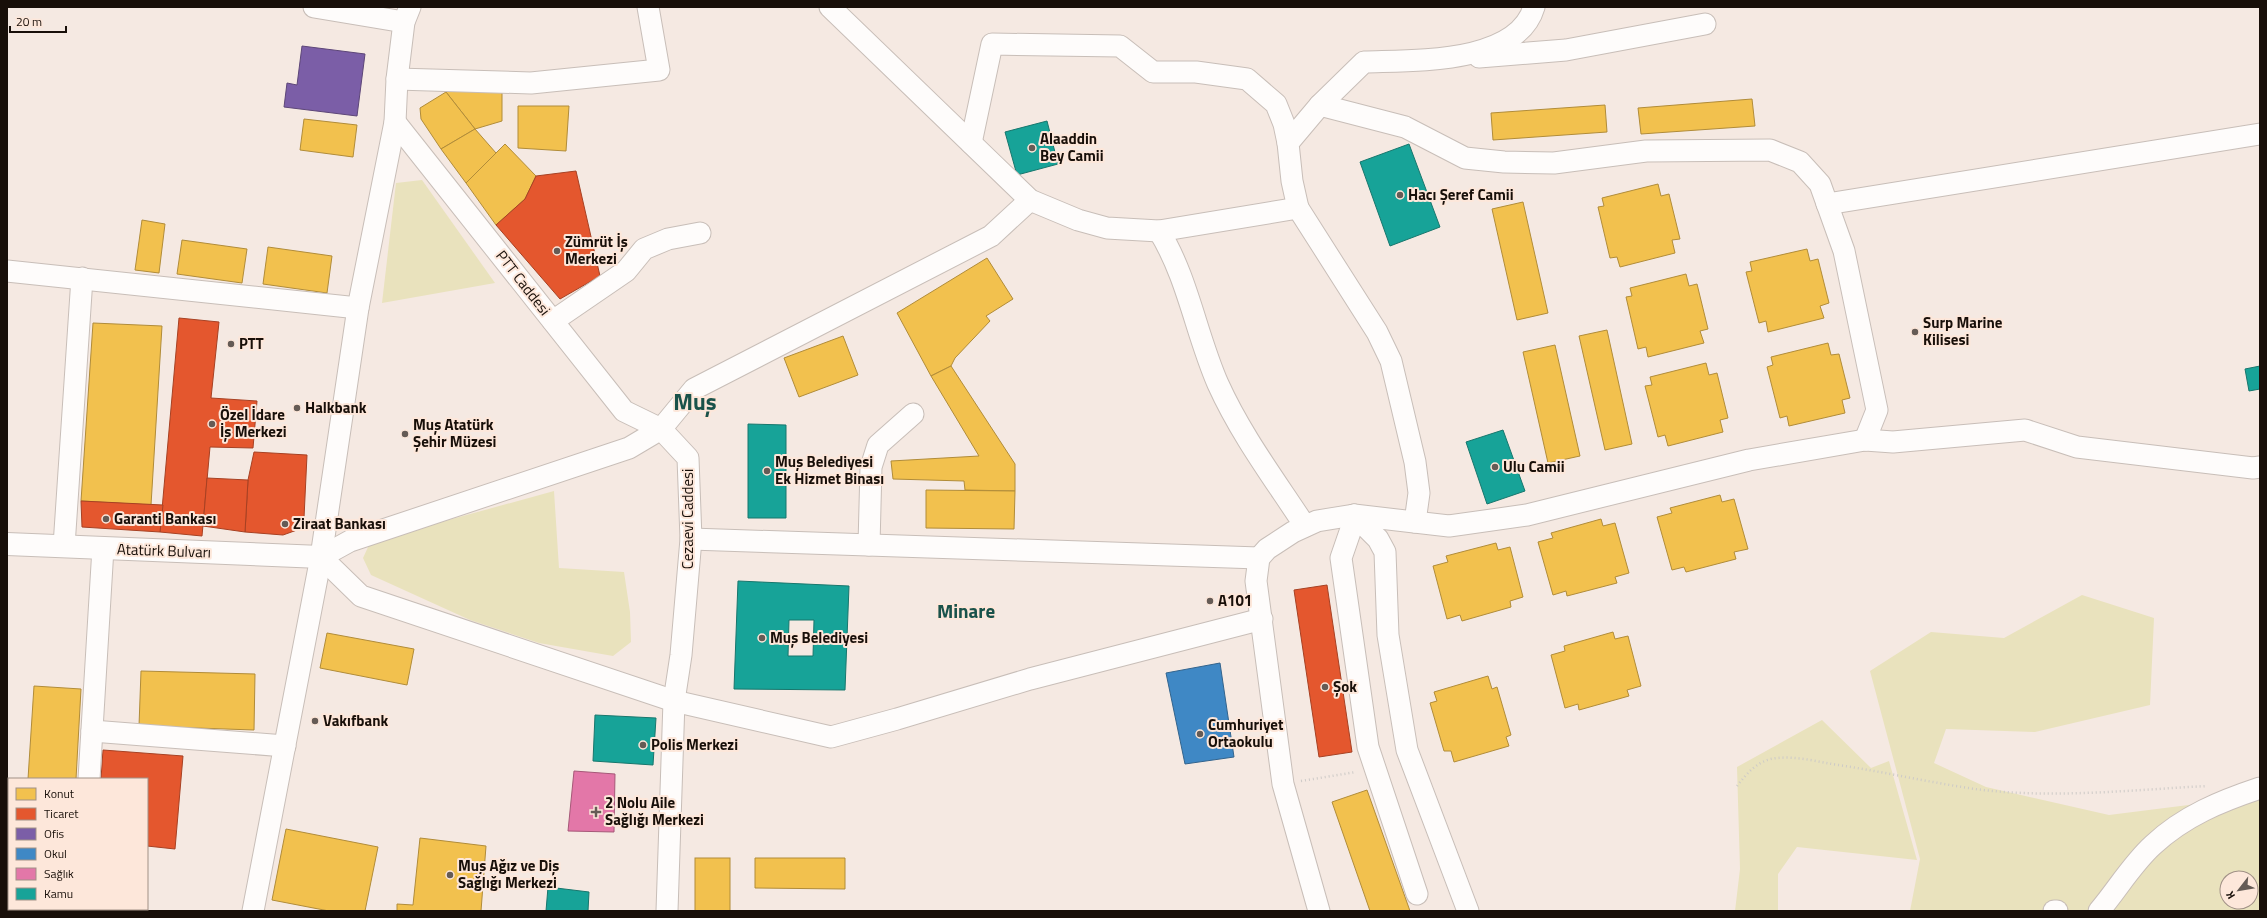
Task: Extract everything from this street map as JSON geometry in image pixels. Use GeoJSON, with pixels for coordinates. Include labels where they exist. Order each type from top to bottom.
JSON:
{"type":"FeatureCollection","features":[{"type":"Feature","properties":{"kind":"main road","name":"Atatürk Bulvarı"},"geometry":{"type":"LineString","coordinates":[[7,544],[321,557]]}},
{"type":"Feature","properties":{"kind":"street"},"geometry":{"type":"LineString","coordinates":[[253,911],[321,557],[358,308],[395,122],[397,79],[407,15],[314,7]]}},
{"type":"Feature","properties":{"kind":"street"},"geometry":{"type":"LineString","coordinates":[[397,79],[531,83],[659,70],[648,7]]}},
{"type":"Feature","properties":{"kind":"street"},"geometry":{"type":"LineString","coordinates":[[830,7],[1030,200],[1078,220],[1107,228],[1159,231],[1298,208]]}},
{"type":"Feature","properties":{"kind":"street"},"geometry":{"type":"LineString","coordinates":[[1447,58],[1487,49],[1512,37],[1523,28],[1534,7]]}},
{"type":"Feature","properties":{"kind":"street"},"geometry":{"type":"LineString","coordinates":[[1288,143],[1320,105],[1364,62],[1488,57],[1566,50],[1705,24]]}},
{"type":"Feature","properties":{"kind":"street"},"geometry":{"type":"LineString","coordinates":[[971,143],[992,44],[1120,46],[1154,72],[1196,72],[1247,79],[1276,104],[1284,124],[1288,143],[1292,181],[1298,208],[1377,332],[1391,361],[1415,462],[1419,493],[1415,522]]}},
{"type":"Feature","properties":{"kind":"street"},"geometry":{"type":"LineString","coordinates":[[1320,105],[1405,127],[1465,158],[1504,162],[1554,162],[1646,151],[1770,150],[1800,162],[1820,184],[1844,251],[1877,410],[1865,440]]}},
{"type":"Feature","properties":{"kind":"street","name":"PTT Caddesi"},"geometry":{"type":"LineString","coordinates":[[395,122],[624,411],[661,430]]}},
{"type":"Feature","properties":{"kind":"street"},"geometry":{"type":"LineString","coordinates":[[1827,204],[2260,134]]}},
{"type":"Feature","properties":{"kind":"street"},"geometry":{"type":"LineString","coordinates":[[321,557],[350,541],[629,448],[661,430],[694,389],[990,236],[1030,200]]}},
{"type":"Feature","properties":{"kind":"street"},"geometry":{"type":"LineString","coordinates":[[1159,231],[1168,245],[1186,289],[1205,348],[1230,410],[1305,526]]}},
{"type":"Feature","properties":{"kind":"street"},"geometry":{"type":"LineString","coordinates":[[553,321],[626,271],[644,249],[668,239],[700,233]]}},
{"type":"Feature","properties":{"kind":"street"},"geometry":{"type":"LineString","coordinates":[[7,271],[358,308]]}},
{"type":"Feature","properties":{"kind":"street"},"geometry":{"type":"LineString","coordinates":[[64,546],[82,278]]}},
{"type":"Feature","properties":{"kind":"street"},"geometry":{"type":"LineString","coordinates":[[869,545],[871,467],[878,445],[913,414]]}},
{"type":"Feature","properties":{"kind":"street","name":"Cezaevi Caddesi"},"geometry":{"type":"LineString","coordinates":[[661,430],[688,458],[691,539],[681,655],[674,701],[667,911]]}},
{"type":"Feature","properties":{"kind":"street"},"geometry":{"type":"LineString","coordinates":[[1319,911],[1283,784],[1256,581],[1259,558],[1267,549],[1305,526],[1317,521],[1354,515],[1449,526],[1527,515],[1749,460],[1865,440],[1893,442],[2025,430],[2077,447],[2253,468],[2260,467]]}},
{"type":"Feature","properties":{"kind":"street"},"geometry":{"type":"LineString","coordinates":[[1354,515],[1341,558],[1368,747],[1374,769],[1418,894]]}},
{"type":"Feature","properties":{"kind":"street"},"geometry":{"type":"LineString","coordinates":[[1354,515],[1378,539],[1385,552],[1388,635],[1407,750],[1468,911]]}},
{"type":"Feature","properties":{"kind":"street"},"geometry":{"type":"LineString","coordinates":[[691,539],[1259,558]]}},
{"type":"Feature","properties":{"kind":"street"},"geometry":{"type":"LineString","coordinates":[[89,778],[103,548]]}},
{"type":"Feature","properties":{"kind":"street"},"geometry":{"type":"LineString","coordinates":[[321,557],[361,596],[674,701],[831,737],[1030,679],[1262,619]]}},
{"type":"Feature","properties":{"kind":"street"},"geometry":{"type":"LineString","coordinates":[[92,731],[285,746]]}},
{"type":"Feature","properties":{"kind":"street"},"geometry":{"type":"LineString","coordinates":[[2098,911],[2152,845],[2184,821],[2220,802],[2260,788]]}},
{"type":"Feature","properties":{"kind":"path"},"geometry":{"type":"LineString","coordinates":[[1737,786],[1758,764],[1765,760],[1778,758],[1845,766],[1936,783],[1993,790],[2093,792],[2209,786]]}},
{"type":"Feature","properties":{"kind":"path"},"geometry":{"type":"LineString","coordinates":[[1283,784],[1374,769]]}},
{"type":"Feature","properties":{"kind":"shaded area"},"geometry":{"type":"Polygon","coordinates":[[[422,180],[495,283],[382,303],[396,183],[422,180]]]}},
{"type":"Feature","properties":{"kind":"shaded area"},"geometry":{"type":"Polygon","coordinates":[[[554,491],[559,568],[624,572],[630,612],[631,642],[613,656],[539,643],[470,620],[371,575],[363,558],[369,545],[401,533],[554,491]]]}},
{"type":"Feature","properties":{"kind":"shaded area"},"geometry":{"type":"Polygon","coordinates":[[[2082,595],[2154,618],[2150,705],[2035,732],[1946,729],[1934,763],[1986,787],[2109,815],[2260,796],[2260,911],[1910,911],[1920,859],[1870,671],[1931,632],[2004,638],[2082,595]]]}},
{"type":"Feature","properties":{"kind":"shaded area"},"geometry":{"type":"Polygon","coordinates":[[[1822,720],[1871,768],[1889,761],[1917,860],[1797,847],[1778,874],[1778,911],[1735,911],[1740,869],[1737,767],[1822,720]]]}},
{"type":"Feature","properties":{"kind":"building: Konut"},"geometry":{"type":"Polygon","coordinates":[[[452,86],[502,86],[502,121],[475,129],[446,92],[452,86]]]}},
{"type":"Feature","properties":{"kind":"building: Konut"},"geometry":{"type":"Polygon","coordinates":[[[446,92],[475,129],[441,149],[421,119],[420,108],[446,92]]]}},
{"type":"Feature","properties":{"kind":"building: Konut"},"geometry":{"type":"Polygon","coordinates":[[[1752,99],[1755,126],[1641,134],[1638,108],[1752,99]]]}},
{"type":"Feature","properties":{"kind":"building: Konut"},"geometry":{"type":"Polygon","coordinates":[[[1605,105],[1607,132],[1493,140],[1491,113],[1605,105]]]}},
{"type":"Feature","properties":{"kind":"building: Konut"},"geometry":{"type":"Polygon","coordinates":[[[518,106],[569,106],[566,151],[518,148],[518,106]]]}},
{"type":"Feature","properties":{"kind":"building: Konut"},"geometry":{"type":"Polygon","coordinates":[[[304,119],[357,125],[353,157],[300,150],[304,119]]]}},
{"type":"Feature","properties":{"kind":"building: Konut"},"geometry":{"type":"Polygon","coordinates":[[[475,129],[496,153],[466,183],[441,149],[475,129]]]}},
{"type":"Feature","properties":{"kind":"building: Konut"},"geometry":{"type":"Polygon","coordinates":[[[505,144],[536,176],[525,199],[496,225],[466,183],[505,144]]]}},
{"type":"Feature","properties":{"kind":"building: Konut"},"geometry":{"type":"Polygon","coordinates":[[[1658,184],[1661,196],[1669,194],[1680,239],[1672,240],[1675,253],[1620,267],[1617,257],[1610,258],[1598,207],[1604,206],[1602,198],[1658,184]]]}},
{"type":"Feature","properties":{"kind":"building: Konut"},"geometry":{"type":"Polygon","coordinates":[[[1523,202],[1548,313],[1517,320],[1492,209],[1523,202]]]}},
{"type":"Feature","properties":{"kind":"building: Konut"},"geometry":{"type":"Polygon","coordinates":[[[142,220],[165,224],[159,273],[135,270],[142,220]]]}},
{"type":"Feature","properties":{"kind":"building: Konut"},"geometry":{"type":"Polygon","coordinates":[[[182,240],[247,249],[242,283],[177,274],[182,240]]]}},
{"type":"Feature","properties":{"kind":"building: Konut"},"geometry":{"type":"Polygon","coordinates":[[[268,247],[332,256],[327,293],[263,284],[268,247]]]}},
{"type":"Feature","properties":{"kind":"building: Konut"},"geometry":{"type":"Polygon","coordinates":[[[1807,249],[1810,261],[1818,259],[1829,303],[1820,306],[1824,318],[1768,332],[1766,321],[1759,323],[1746,272],[1752,271],[1750,262],[1807,249]]]}},
{"type":"Feature","properties":{"kind":"building: Konut"},"geometry":{"type":"Polygon","coordinates":[[[987,258],[1013,299],[986,316],[990,321],[955,358],[951,366],[931,376],[897,313],[987,258]]]}},
{"type":"Feature","properties":{"kind":"building: Konut"},"geometry":{"type":"Polygon","coordinates":[[[1686,274],[1689,286],[1697,284],[1708,329],[1700,331],[1704,343],[1648,357],[1646,347],[1638,349],[1626,297],[1632,296],[1630,288],[1686,274]]]}},
{"type":"Feature","properties":{"kind":"building: Konut"},"geometry":{"type":"Polygon","coordinates":[[[93,323],[162,326],[151,505],[81,501],[93,323]]]}},
{"type":"Feature","properties":{"kind":"building: Konut"},"geometry":{"type":"Polygon","coordinates":[[[1607,330],[1632,444],[1605,450],[1579,336],[1607,330]]]}},
{"type":"Feature","properties":{"kind":"building: Konut"},"geometry":{"type":"Polygon","coordinates":[[[843,336],[858,375],[799,397],[784,358],[843,336]]]}},
{"type":"Feature","properties":{"kind":"building: Konut"},"geometry":{"type":"Polygon","coordinates":[[[1828,343],[1831,355],[1839,354],[1850,398],[1842,400],[1845,413],[1789,426],[1787,416],[1780,418],[1767,367],[1773,365],[1771,357],[1828,343]]]}},
{"type":"Feature","properties":{"kind":"building: Konut"},"geometry":{"type":"Polygon","coordinates":[[[1555,345],[1580,456],[1548,463],[1523,352],[1555,345]]]}},
{"type":"Feature","properties":{"kind":"building: Konut"},"geometry":{"type":"Polygon","coordinates":[[[1706,363],[1709,375],[1717,373],[1728,418],[1720,420],[1723,432],[1668,446],[1665,435],[1658,437],[1645,386],[1652,385],[1650,377],[1706,363]]]}},
{"type":"Feature","properties":{"kind":"building: Konut"},"geometry":{"type":"Polygon","coordinates":[[[951,366],[1015,464],[1015,491],[965,490],[964,481],[893,479],[891,461],[979,456],[931,376],[951,366]]]}},
{"type":"Feature","properties":{"kind":"building: Konut"},"geometry":{"type":"Polygon","coordinates":[[[926,490],[1015,491],[1014,529],[926,528],[926,490]]]}},
{"type":"Feature","properties":{"kind":"building: Konut"},"geometry":{"type":"Polygon","coordinates":[[[1720,495],[1722,502],[1734,499],[1748,549],[1734,552],[1736,559],[1686,572],[1684,567],[1672,570],[1657,517],[1672,513],[1670,508],[1720,495]]]}},
{"type":"Feature","properties":{"kind":"building: Konut"},"geometry":{"type":"Polygon","coordinates":[[[1601,519],[1603,526],[1615,523],[1629,573],[1615,577],[1617,583],[1567,596],[1566,591],[1553,595],[1538,542],[1553,538],[1551,533],[1601,519]]]}},
{"type":"Feature","properties":{"kind":"building: Konut"},"geometry":{"type":"Polygon","coordinates":[[[1496,543],[1498,550],[1510,547],[1523,597],[1510,601],[1511,607],[1462,621],[1460,615],[1447,619],[1433,566],[1448,562],[1446,556],[1496,543]]]}},
{"type":"Feature","properties":{"kind":"building: Konut"},"geometry":{"type":"Polygon","coordinates":[[[1613,632],[1615,639],[1628,636],[1641,686],[1627,690],[1629,696],[1579,710],[1578,704],[1565,708],[1551,655],[1565,651],[1564,646],[1613,632]]]}},
{"type":"Feature","properties":{"kind":"building: Konut"},"geometry":{"type":"Polygon","coordinates":[[[327,633],[414,649],[407,685],[320,668],[327,633]]]}},
{"type":"Feature","properties":{"kind":"building: Konut"},"geometry":{"type":"Polygon","coordinates":[[[141,671],[255,674],[254,730],[139,726],[141,671]]]}},
{"type":"Feature","properties":{"kind":"building: Konut"},"geometry":{"type":"Polygon","coordinates":[[[1488,676],[1492,689],[1497,687],[1511,735],[1506,737],[1509,746],[1454,762],[1451,751],[1444,751],[1430,703],[1437,701],[1434,692],[1488,676]]]}},
{"type":"Feature","properties":{"kind":"building: Konut"},"geometry":{"type":"Polygon","coordinates":[[[34,686],[81,689],[76,778],[28,778],[34,686]]]}},
{"type":"Feature","properties":{"kind":"building: Konut"},"geometry":{"type":"Polygon","coordinates":[[[1367,790],[1410,911],[1370,911],[1332,802],[1367,790]]]}},
{"type":"Feature","properties":{"kind":"building: Konut"},"geometry":{"type":"Polygon","coordinates":[[[7,792],[8,792],[8,846],[7,792]]]}},
{"type":"Feature","properties":{"kind":"building: Konut"},"geometry":{"type":"Polygon","coordinates":[[[286,829],[378,847],[365,911],[329,911],[272,900],[286,829]]]}},
{"type":"Feature","properties":{"kind":"building: Konut","name":"Muş Ağız ve Diş Sağlığı Merkezi"},"geometry":{"type":"Polygon","coordinates":[[[420,838],[486,846],[481,911],[397,911],[397,904],[413,905],[420,838]]]}},
{"type":"Feature","properties":{"kind":"building: Konut"},"geometry":{"type":"Polygon","coordinates":[[[695,858],[730,858],[730,911],[695,911],[695,858]]]}},
{"type":"Feature","properties":{"kind":"building: Konut"},"geometry":{"type":"Polygon","coordinates":[[[755,858],[845,858],[845,889],[755,888],[755,858]]]}},
{"type":"Feature","properties":{"kind":"building: Ticaret","name":"Zümrüt İş Merkezi"},"geometry":{"type":"Polygon","coordinates":[[[576,171],[600,276],[560,299],[496,225],[525,199],[536,176],[576,171]]]}},
{"type":"Feature","properties":{"kind":"building: Ticaret","name":"Özel İdare İş Merkezi"},"geometry":{"type":"Polygon","coordinates":[[[179,318],[219,322],[211,398],[257,401],[253,448],[210,447],[202,536],[160,532],[179,318]]]}},
{"type":"Feature","properties":{"kind":"building: Ticaret"},"geometry":{"type":"Polygon","coordinates":[[[254,452],[307,455],[304,518],[297,530],[283,535],[245,532],[248,480],[254,452]]]}},
{"type":"Feature","properties":{"kind":"building: Ticaret"},"geometry":{"type":"Polygon","coordinates":[[[207,478],[248,480],[245,532],[203,526],[207,478]]]}},
{"type":"Feature","properties":{"kind":"building: Ticaret"},"geometry":{"type":"Polygon","coordinates":[[[81,501],[163,505],[160,532],[82,527],[81,501]]]}},
{"type":"Feature","properties":{"kind":"building: Ticaret"},"geometry":{"type":"Polygon","coordinates":[[[1327,585],[1352,752],[1319,757],[1294,590],[1327,585]]]}},
{"type":"Feature","properties":{"kind":"building: Ticaret"},"geometry":{"type":"Polygon","coordinates":[[[103,750],[183,756],[175,849],[148,846],[148,778],[101,778],[103,750]]]}},
{"type":"Feature","properties":{"kind":"building: Ofis"},"geometry":{"type":"Polygon","coordinates":[[[302,46],[365,54],[357,116],[284,107],[287,83],[297,85],[302,46]]]}},
{"type":"Feature","properties":{"kind":"building: Okul","name":"Cumhuriyet Ortaokulu"},"geometry":{"type":"Polygon","coordinates":[[[1220,663],[1234,757],[1185,764],[1166,673],[1220,663]]]}},
{"type":"Feature","properties":{"kind":"building: Sağlık","name":"2 Nolu Aile Sağlığı Merkezi"},"geometry":{"type":"Polygon","coordinates":[[[574,771],[615,774],[614,832],[568,831],[574,771]]]}},
{"type":"Feature","properties":{"kind":"building: Kamu","name":"Alaaddin Bey Camii"},"geometry":{"type":"Polygon","coordinates":[[[1047,121],[1058,164],[1017,175],[1005,132],[1047,121]]]}},
{"type":"Feature","properties":{"kind":"building: Kamu","name":"Hacı Şeref Camii"},"geometry":{"type":"Polygon","coordinates":[[[1409,144],[1440,227],[1390,246],[1360,162],[1409,144]]]}},
{"type":"Feature","properties":{"kind":"building: Kamu"},"geometry":{"type":"Polygon","coordinates":[[[2260,366],[2260,389],[2249,391],[2245,369],[2260,366]]]}},
{"type":"Feature","properties":{"kind":"building: Kamu","name":"Muş Belediyesi Ek Hizmet Binası"},"geometry":{"type":"Polygon","coordinates":[[[748,424],[786,425],[786,518],[748,518],[748,424]]]}},
{"type":"Feature","properties":{"kind":"building: Kamu","name":"Ulu Camii"},"geometry":{"type":"Polygon","coordinates":[[[1503,430],[1525,491],[1487,504],[1466,442],[1503,430]]]}},
{"type":"Feature","properties":{"kind":"building: Kamu","name":"Muş Belediyesi"},"geometry":{"type":"Polygon","coordinates":[[[738,581],[849,586],[845,690],[734,689],[738,581]],[[789,620],[788,656],[813,656],[814,620],[789,620]]]}},
{"type":"Feature","properties":{"kind":"building: Kamu"},"geometry":{"type":"Polygon","coordinates":[[[595,715],[656,718],[653,765],[593,761],[595,715]]]}},
{"type":"Feature","properties":{"kind":"building: Kamu"},"geometry":{"type":"Polygon","coordinates":[[[548,887],[589,892],[588,911],[546,911],[548,887]]]}},
{"type":"Feature","properties":{"kind":"place","name":"Alaaddin Bey Camii"},"geometry":{"type":"Point","coordinates":[1032,148]}},
{"type":"Feature","properties":{"kind":"place","name":"Hacı Şeref Camii"},"geometry":{"type":"Point","coordinates":[1400,195]}},
{"type":"Feature","properties":{"kind":"place","name":"Zümrüt İş Merkezi"},"geometry":{"type":"Point","coordinates":[557,251]}},
{"type":"Feature","properties":{"kind":"place","name":"Surp Marine Kilisesi"},"geometry":{"type":"Point","coordinates":[1915,332]}},
{"type":"Feature","properties":{"kind":"place","name":"PTT"},"geometry":{"type":"Point","coordinates":[231,344]}},
{"type":"Feature","properties":{"kind":"place","name":"Halkbank"},"geometry":{"type":"Point","coordinates":[297,408]}},
{"type":"Feature","properties":{"kind":"place","name":"Özel İdare İş Merkezi"},"geometry":{"type":"Point","coordinates":[212,424]}},
{"type":"Feature","properties":{"kind":"place","name":"Muş Atatürk Şehir Müzesi"},"geometry":{"type":"Point","coordinates":[405,434]}},
{"type":"Feature","properties":{"kind":"place","name":"Ulu Camii"},"geometry":{"type":"Point","coordinates":[1495,467]}},
{"type":"Feature","properties":{"kind":"place","name":"Muş Belediyesi Ek Hizmet Binası"},"geometry":{"type":"Point","coordinates":[767,471]}},
{"type":"Feature","properties":{"kind":"place","name":"Garanti Bankası"},"geometry":{"type":"Point","coordinates":[106,519]}},
{"type":"Feature","properties":{"kind":"place","name":"Ziraat Bankası"},"geometry":{"type":"Point","coordinates":[285,524]}},
{"type":"Feature","properties":{"kind":"place","name":"A101"},"geometry":{"type":"Point","coordinates":[1210,601]}},
{"type":"Feature","properties":{"kind":"place","name":"Muş Belediyesi"},"geometry":{"type":"Point","coordinates":[762,638]}},
{"type":"Feature","properties":{"kind":"place","name":"Şok"},"geometry":{"type":"Point","coordinates":[1325,687]}},
{"type":"Feature","properties":{"kind":"place","name":"Vakıfbank"},"geometry":{"type":"Point","coordinates":[315,721]}},
{"type":"Feature","properties":{"kind":"place","name":"Cumhuriyet Ortaokulu"},"geometry":{"type":"Point","coordinates":[1200,734]}},
{"type":"Feature","properties":{"kind":"place","name":"Polis Merkezi"},"geometry":{"type":"Point","coordinates":[643,745]}},
{"type":"Feature","properties":{"kind":"place","name":"2 Nolu Aile Sağlığı Merkezi"},"geometry":{"type":"Point","coordinates":[596,812]}},
{"type":"Feature","properties":{"kind":"place","name":"Muş Ağız ve Diş Sağlığı Merkezi"},"geometry":{"type":"Point","coordinates":[450,875]}},
{"type":"Feature","properties":{"kind":"district","name":"Muş"},"geometry":{"type":"Point","coordinates":[695,402]}},
{"type":"Feature","properties":{"kind":"district","name":"Minare"},"geometry":{"type":"Point","coordinates":[966,611]}}]}
